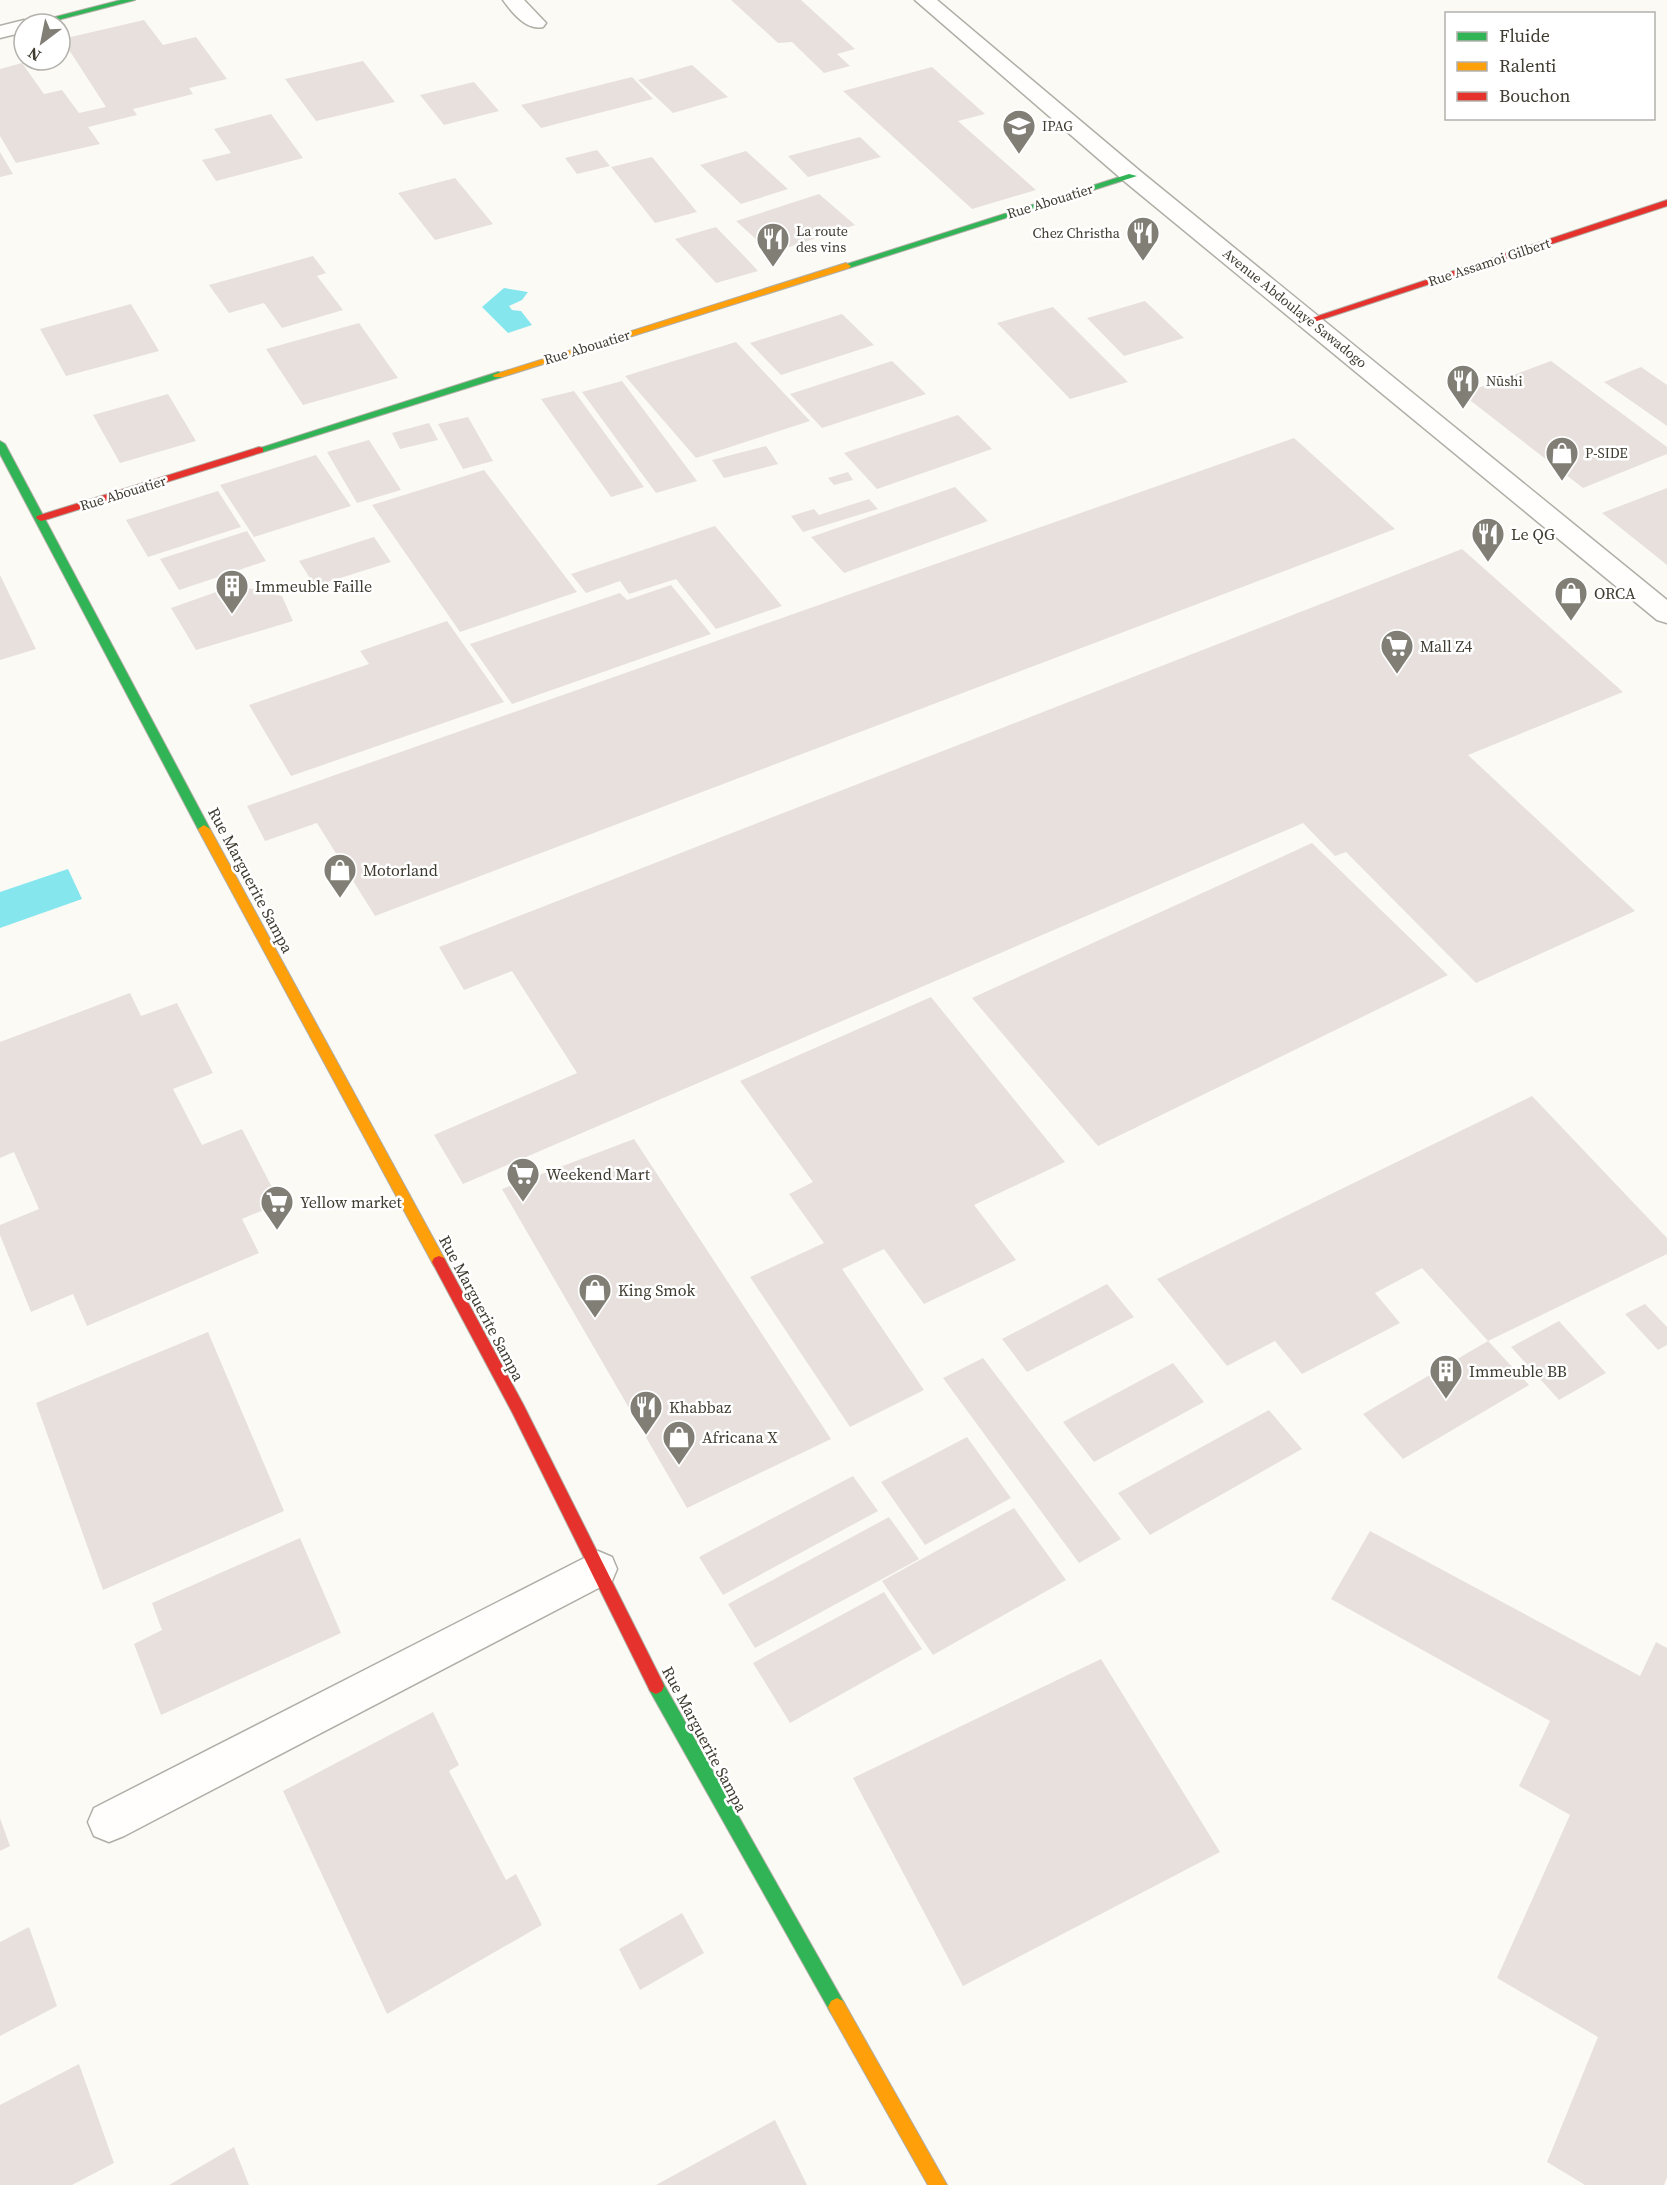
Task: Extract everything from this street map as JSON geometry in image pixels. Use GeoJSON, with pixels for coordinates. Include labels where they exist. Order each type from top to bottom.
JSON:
{"type":"FeatureCollection","features":[{"type":"Feature","properties":{"kind":"street"},"geometry":{"type":"LineString","coordinates":[[72,14],[131,0]]}},
{"type":"Feature","properties":{"kind":"street"},"geometry":{"type":"LineString","coordinates":[[513,0],[536,23]]}},
{"type":"Feature","properties":{"kind":"street","name":"Avenue Abdoulaye Sawadogo"},"geometry":{"type":"LineString","coordinates":[[925,0],[1132,176],[1311,320],[1667,614]]}},
{"type":"Feature","properties":{"kind":"street","name":"Rue Abouatier"},"geometry":{"type":"LineString","coordinates":[[41,518],[1132,176]]}},
{"type":"Feature","properties":{"kind":"street","name":"Rue Assamoi Gilbert"},"geometry":{"type":"LineString","coordinates":[[1311,320],[1667,203]]}},
{"type":"Feature","properties":{"kind":"street","name":"Rue Marguerite Sampa"},"geometry":{"type":"LineString","coordinates":[[0,444],[202,825],[459,1298],[673,1719],[938,2185]]}},
{"type":"Feature","properties":{"kind":"street"},"geometry":{"type":"LineString","coordinates":[[109,1822],[598,1569]]}},
{"type":"Feature","properties":{"kind":"water"},"geometry":{"type":"Polygon","coordinates":[[[504,288],[528,292],[522,300],[509,306],[512,310],[521,311],[532,325],[508,333],[482,307],[504,288]]]}},
{"type":"Feature","properties":{"kind":"water"},"geometry":{"type":"Polygon","coordinates":[[[68,869],[82,899],[0,928],[0,892],[68,869]]]}},
{"type":"Feature","properties":{"kind":"building"},"geometry":{"type":"Polygon","coordinates":[[[731,0],[801,0],[855,49],[837,54],[850,66],[824,73],[792,42],[778,43],[731,0]]]}},
{"type":"Feature","properties":{"kind":"building"},"geometry":{"type":"Polygon","coordinates":[[[144,20],[163,45],[196,37],[227,79],[189,88],[193,94],[133,109],[137,115],[88,127],[100,144],[16,163],[0,136],[0,69],[12,66],[12,72],[28,72],[44,94],[62,90],[79,113],[106,107],[72,54],[72,37],[144,20]]]}},
{"type":"Feature","properties":{"kind":"building"},"geometry":{"type":"Polygon","coordinates":[[[363,61],[395,102],[316,121],[285,79],[363,61]]]}},
{"type":"Feature","properties":{"kind":"building"},"geometry":{"type":"Polygon","coordinates":[[[692,65],[728,97],[673,113],[638,80],[692,65]]]}},
{"type":"Feature","properties":{"kind":"building"},"geometry":{"type":"Polygon","coordinates":[[[932,67],[985,114],[958,121],[1036,190],[972,209],[843,91],[932,67]]]}},
{"type":"Feature","properties":{"kind":"building"},"geometry":{"type":"Polygon","coordinates":[[[632,77],[653,99],[541,128],[521,105],[632,77]]]}},
{"type":"Feature","properties":{"kind":"building"},"geometry":{"type":"Polygon","coordinates":[[[474,82],[499,111],[444,125],[420,95],[474,82]]]}},
{"type":"Feature","properties":{"kind":"building"},"geometry":{"type":"Polygon","coordinates":[[[271,114],[303,158],[216,181],[202,160],[231,153],[214,129],[271,114]]]}},
{"type":"Feature","properties":{"kind":"building"},"geometry":{"type":"Polygon","coordinates":[[[860,137],[881,157],[808,177],[788,156],[860,137]]]}},
{"type":"Feature","properties":{"kind":"building"},"geometry":{"type":"Polygon","coordinates":[[[597,150],[610,166],[577,174],[565,158],[597,150]]]}},
{"type":"Feature","properties":{"kind":"building"},"geometry":{"type":"Polygon","coordinates":[[[746,151],[788,189],[741,204],[700,165],[746,151]]]}},
{"type":"Feature","properties":{"kind":"building"},"geometry":{"type":"Polygon","coordinates":[[[0,152],[13,174],[0,177],[0,152]]]}},
{"type":"Feature","properties":{"kind":"building"},"geometry":{"type":"Polygon","coordinates":[[[652,157],[697,212],[655,223],[611,167],[652,157]]]}},
{"type":"Feature","properties":{"kind":"building"},"geometry":{"type":"Polygon","coordinates":[[[455,178],[493,224],[435,240],[398,193],[455,178]]]}},
{"type":"Feature","properties":{"kind":"building"},"geometry":{"type":"Polygon","coordinates":[[[819,194],[855,225],[771,253],[736,221],[819,194]]]}},
{"type":"Feature","properties":{"kind":"building"},"geometry":{"type":"Polygon","coordinates":[[[716,227],[758,271],[716,283],[675,239],[716,227]]]}},
{"type":"Feature","properties":{"kind":"building"},"geometry":{"type":"Polygon","coordinates":[[[313,256],[326,273],[317,276],[343,310],[282,328],[264,303],[229,313],[209,285],[313,256]]]}},
{"type":"Feature","properties":{"kind":"building"},"geometry":{"type":"Polygon","coordinates":[[[1145,301],[1184,338],[1124,356],[1087,318],[1145,301]]]}},
{"type":"Feature","properties":{"kind":"building"},"geometry":{"type":"Polygon","coordinates":[[[131,304],[159,351],[66,376],[40,329],[131,304]]]}},
{"type":"Feature","properties":{"kind":"building"},"geometry":{"type":"Polygon","coordinates":[[[1053,307],[1128,382],[1070,399],[997,323],[1053,307]]]}},
{"type":"Feature","properties":{"kind":"building"},"geometry":{"type":"Polygon","coordinates":[[[842,314],[874,345],[781,375],[750,343],[842,314]]]}},
{"type":"Feature","properties":{"kind":"building"},"geometry":{"type":"Polygon","coordinates":[[[359,323],[398,378],[303,405],[266,349],[359,323]]]}},
{"type":"Feature","properties":{"kind":"building"},"geometry":{"type":"Polygon","coordinates":[[[736,342],[810,421],[696,458],[625,376],[736,342]]]}},
{"type":"Feature","properties":{"kind":"building"},"geometry":{"type":"Polygon","coordinates":[[[892,361],[926,394],[822,428],[790,394],[892,361]]]}},
{"type":"Feature","properties":{"kind":"building"},"geometry":{"type":"Polygon","coordinates":[[[1551,361],[1667,447],[1667,454],[1583,488],[1462,394],[1551,361]]]}},
{"type":"Feature","properties":{"kind":"building"},"geometry":{"type":"Polygon","coordinates":[[[1641,367],[1667,385],[1667,426],[1604,382],[1641,367]]]}},
{"type":"Feature","properties":{"kind":"building"},"geometry":{"type":"Polygon","coordinates":[[[622,381],[697,481],[656,493],[582,392],[622,381]]]}},
{"type":"Feature","properties":{"kind":"building"},"geometry":{"type":"Polygon","coordinates":[[[574,391],[644,487],[611,497],[541,399],[574,391]]]}},
{"type":"Feature","properties":{"kind":"building"},"geometry":{"type":"Polygon","coordinates":[[[168,394],[196,441],[120,463],[93,415],[168,394]]]}},
{"type":"Feature","properties":{"kind":"building"},"geometry":{"type":"Polygon","coordinates":[[[958,415],[992,449],[877,489],[844,453],[958,415]]]}},
{"type":"Feature","properties":{"kind":"building"},"geometry":{"type":"Polygon","coordinates":[[[468,417],[493,461],[463,469],[438,424],[468,417]]]}},
{"type":"Feature","properties":{"kind":"building"},"geometry":{"type":"Polygon","coordinates":[[[429,423],[438,440],[400,449],[392,433],[429,423]]]}},
{"type":"Feature","properties":{"kind":"building"},"geometry":{"type":"Polygon","coordinates":[[[1294,438],[1395,529],[375,916],[317,823],[265,841],[247,806],[1294,438]]]}},
{"type":"Feature","properties":{"kind":"building"},"geometry":{"type":"Polygon","coordinates":[[[369,440],[401,490],[357,503],[327,452],[369,440]]]}},
{"type":"Feature","properties":{"kind":"building"},"geometry":{"type":"Polygon","coordinates":[[[766,446],[778,464],[724,478],[712,460],[766,446]]]}},
{"type":"Feature","properties":{"kind":"building"},"geometry":{"type":"Polygon","coordinates":[[[316,455],[351,506],[254,537],[220,485],[316,455]]]}},
{"type":"Feature","properties":{"kind":"building"},"geometry":{"type":"Polygon","coordinates":[[[484,470],[577,592],[460,632],[372,505],[484,470]]]}},
{"type":"Feature","properties":{"kind":"building"},"geometry":{"type":"Polygon","coordinates":[[[848,472],[853,480],[834,485],[828,478],[848,472]]]}},
{"type":"Feature","properties":{"kind":"building"},"geometry":{"type":"Polygon","coordinates":[[[955,487],[988,521],[844,573],[811,537],[955,487]]]}},
{"type":"Feature","properties":{"kind":"building"},"geometry":{"type":"Polygon","coordinates":[[[1667,488],[1667,565],[1602,513],[1667,488]]]}},
{"type":"Feature","properties":{"kind":"building"},"geometry":{"type":"Polygon","coordinates":[[[218,491],[241,527],[148,557],[126,520],[218,491]]]}},
{"type":"Feature","properties":{"kind":"building"},"geometry":{"type":"Polygon","coordinates":[[[869,499],[878,509],[803,532],[791,516],[814,509],[819,515],[869,499]]]}},
{"type":"Feature","properties":{"kind":"building"},"geometry":{"type":"Polygon","coordinates":[[[715,526],[782,606],[716,629],[676,579],[629,594],[620,581],[586,593],[571,574],[715,526]]]}},
{"type":"Feature","properties":{"kind":"building"},"geometry":{"type":"Polygon","coordinates":[[[247,531],[266,561],[179,590],[160,559],[247,531]]]}},
{"type":"Feature","properties":{"kind":"building"},"geometry":{"type":"Polygon","coordinates":[[[374,537],[391,562],[315,586],[299,561],[374,537]]]}},
{"type":"Feature","properties":{"kind":"building"},"geometry":{"type":"Polygon","coordinates":[[[1462,549],[1623,692],[1468,755],[1635,911],[1476,983],[1346,852],[1335,856],[1303,823],[463,1184],[434,1135],[577,1073],[512,971],[464,990],[439,947],[1462,549]]]}},
{"type":"Feature","properties":{"kind":"building"},"geometry":{"type":"Polygon","coordinates":[[[0,575],[36,649],[0,660],[0,575]]]}},
{"type":"Feature","properties":{"kind":"building","name":"Immeuble Faille"},"geometry":{"type":"Polygon","coordinates":[[[236,585],[282,596],[293,621],[196,650],[171,608],[236,585]]]}},
{"type":"Feature","properties":{"kind":"building"},"geometry":{"type":"Polygon","coordinates":[[[671,585],[711,634],[512,704],[470,644],[620,593],[627,600],[671,585]]]}},
{"type":"Feature","properties":{"kind":"building"},"geometry":{"type":"Polygon","coordinates":[[[447,621],[504,702],[291,776],[249,705],[369,664],[360,651],[447,621]]]}},
{"type":"Feature","properties":{"kind":"building"},"geometry":{"type":"Polygon","coordinates":[[[1312,843],[1448,975],[1098,1146],[972,998],[1312,843]]]}},
{"type":"Feature","properties":{"kind":"building"},"geometry":{"type":"Polygon","coordinates":[[[130,993],[141,1016],[177,1003],[213,1073],[173,1089],[202,1145],[242,1129],[280,1203],[242,1219],[259,1253],[87,1326],[73,1294],[31,1312],[0,1235],[0,1225],[39,1209],[14,1152],[0,1158],[0,1042],[130,993]]]}},
{"type":"Feature","properties":{"kind":"building"},"geometry":{"type":"Polygon","coordinates":[[[931,997],[1065,1162],[974,1205],[1016,1260],[924,1304],[884,1249],[842,1269],[924,1390],[850,1427],[750,1277],[824,1243],[789,1194],[813,1182],[740,1081],[931,997]]]}},
{"type":"Feature","properties":{"kind":"building"},"geometry":{"type":"Polygon","coordinates":[[[1532,1096],[1667,1238],[1667,1254],[1488,1341],[1422,1268],[1375,1293],[1400,1323],[1302,1374],[1275,1341],[1227,1366],[1157,1279],[1532,1096]]]}},
{"type":"Feature","properties":{"kind":"building"},"geometry":{"type":"Polygon","coordinates":[[[634,1139],[831,1439],[687,1508],[502,1189],[634,1139]]]}},
{"type":"Feature","properties":{"kind":"building"},"geometry":{"type":"Polygon","coordinates":[[[1107,1284],[1134,1317],[1027,1372],[1002,1339],[1107,1284]]]}},
{"type":"Feature","properties":{"kind":"building"},"geometry":{"type":"Polygon","coordinates":[[[1645,1304],[1667,1327],[1667,1345],[1658,1350],[1625,1314],[1645,1304]]]}},
{"type":"Feature","properties":{"kind":"building"},"geometry":{"type":"Polygon","coordinates":[[[1559,1321],[1606,1373],[1559,1400],[1511,1347],[1559,1321]]]}},
{"type":"Feature","properties":{"kind":"building"},"geometry":{"type":"Polygon","coordinates":[[[208,1332],[284,1511],[103,1590],[36,1403],[208,1332]]]}},
{"type":"Feature","properties":{"kind":"building","name":"Immeuble BB"},"geometry":{"type":"Polygon","coordinates":[[[1488,1341],[1529,1385],[1403,1459],[1363,1414],[1488,1341]]]}},
{"type":"Feature","properties":{"kind":"building"},"geometry":{"type":"Polygon","coordinates":[[[983,1358],[1121,1539],[1079,1563],[943,1378],[983,1358]]]}},
{"type":"Feature","properties":{"kind":"building"},"geometry":{"type":"Polygon","coordinates":[[[1173,1363],[1204,1402],[1094,1462],[1063,1422],[1173,1363]]]}},
{"type":"Feature","properties":{"kind":"building"},"geometry":{"type":"Polygon","coordinates":[[[1269,1410],[1302,1449],[1150,1535],[1118,1493],[1269,1410]]]}},
{"type":"Feature","properties":{"kind":"building"},"geometry":{"type":"Polygon","coordinates":[[[967,1437],[1011,1498],[925,1545],[881,1482],[967,1437]]]}},
{"type":"Feature","properties":{"kind":"building"},"geometry":{"type":"Polygon","coordinates":[[[853,1476],[878,1511],[723,1595],[699,1557],[853,1476]]]}},
{"type":"Feature","properties":{"kind":"building"},"geometry":{"type":"Polygon","coordinates":[[[1014,1508],[1066,1580],[933,1655],[882,1581],[1014,1508]]]}},
{"type":"Feature","properties":{"kind":"building"},"geometry":{"type":"Polygon","coordinates":[[[889,1517],[919,1559],[755,1648],[728,1604],[889,1517]]]}},
{"type":"Feature","properties":{"kind":"building"},"geometry":{"type":"Polygon","coordinates":[[[1370,1531],[1640,1676],[1656,1642],[1667,1648],[1667,2177],[1664,2185],[1585,2185],[1547,2162],[1598,2037],[1497,1978],[1570,1815],[1519,1786],[1550,1721],[1331,1599],[1370,1531]]]}},
{"type":"Feature","properties":{"kind":"building"},"geometry":{"type":"Polygon","coordinates":[[[300,1538],[341,1633],[161,1715],[134,1644],[162,1630],[152,1603],[300,1538]]]}},
{"type":"Feature","properties":{"kind":"building"},"geometry":{"type":"Polygon","coordinates":[[[884,1592],[922,1649],[790,1723],[753,1663],[884,1592]]]}},
{"type":"Feature","properties":{"kind":"building"},"geometry":{"type":"Polygon","coordinates":[[[1101,1659],[1220,1852],[963,1986],[853,1778],[1101,1659]]]}},
{"type":"Feature","properties":{"kind":"building"},"geometry":{"type":"Polygon","coordinates":[[[433,1712],[459,1765],[449,1771],[506,1880],[516,1874],[542,1925],[387,2014],[283,1791],[433,1712]]]}},
{"type":"Feature","properties":{"kind":"building"},"geometry":{"type":"Polygon","coordinates":[[[0,1818],[10,1846],[0,1851],[0,1818]]]}},
{"type":"Feature","properties":{"kind":"building"},"geometry":{"type":"Polygon","coordinates":[[[682,1913],[704,1953],[640,1990],[619,1949],[682,1913]]]}},
{"type":"Feature","properties":{"kind":"building"},"geometry":{"type":"Polygon","coordinates":[[[29,1927],[57,2006],[0,2036],[0,1942],[29,1927]]]}},
{"type":"Feature","properties":{"kind":"building"},"geometry":{"type":"Polygon","coordinates":[[[79,2064],[114,2163],[72,2185],[0,2185],[0,2105],[79,2064]]]}},
{"type":"Feature","properties":{"kind":"building"},"geometry":{"type":"Polygon","coordinates":[[[775,2120],[807,2185],[656,2185],[775,2120]]]}},
{"type":"Feature","properties":{"kind":"building"},"geometry":{"type":"Polygon","coordinates":[[[234,2147],[249,2185],[169,2185],[234,2147]]]}},
{"type":"Feature","properties":{"kind":"traffic: fast"},"geometry":{"type":"LineString","coordinates":[[72,14],[131,0]]}},
{"type":"Feature","properties":{"kind":"traffic: fast"},"geometry":{"type":"LineString","coordinates":[[846,266],[1132,176]]}},
{"type":"Feature","properties":{"kind":"traffic: fast"},"geometry":{"type":"LineString","coordinates":[[259,450],[498,375]]}},
{"type":"Feature","properties":{"kind":"traffic: fast"},"geometry":{"type":"LineString","coordinates":[[0,444],[204,829]]}},
{"type":"Feature","properties":{"kind":"traffic: fast"},"geometry":{"type":"LineString","coordinates":[[656,1686],[837,2007]]}},
{"type":"Feature","properties":{"kind":"traffic: slow"},"geometry":{"type":"LineString","coordinates":[[498,375],[846,266]]}},
{"type":"Feature","properties":{"kind":"traffic: slow"},"geometry":{"type":"LineString","coordinates":[[204,829],[439,1262]]}},
{"type":"Feature","properties":{"kind":"traffic: slow"},"geometry":{"type":"LineString","coordinates":[[837,2007],[938,2185]]}},
{"type":"Feature","properties":{"kind":"traffic: jam"},"geometry":{"type":"LineString","coordinates":[[1311,320],[1667,203]]}},
{"type":"Feature","properties":{"kind":"traffic: jam"},"geometry":{"type":"LineString","coordinates":[[41,518],[259,450]]}},
{"type":"Feature","properties":{"kind":"traffic: jam"},"geometry":{"type":"LineString","coordinates":[[439,1262],[518,1409],[656,1686]]}},
{"type":"Feature","properties":{"kind":"place","name":"IPAG"},"geometry":{"type":"Point","coordinates":[1019,155]}},
{"type":"Feature","properties":{"kind":"place","name":"Chez Christha"},"geometry":{"type":"Point","coordinates":[1143,262]}},
{"type":"Feature","properties":{"kind":"place","name":"La route des vins"},"geometry":{"type":"Point","coordinates":[773,268]}},
{"type":"Feature","properties":{"kind":"place","name":"Nūshi"},"geometry":{"type":"Point","coordinates":[1463,410]}},
{"type":"Feature","properties":{"kind":"place","name":"P-SIDE"},"geometry":{"type":"Point","coordinates":[1562,482]}},
{"type":"Feature","properties":{"kind":"place","name":"Le QG"},"geometry":{"type":"Point","coordinates":[1488,563]}},
{"type":"Feature","properties":{"kind":"place","name":"Immeuble Faille"},"geometry":{"type":"Point","coordinates":[232,615]}},
{"type":"Feature","properties":{"kind":"place","name":"ORCA"},"geometry":{"type":"Point","coordinates":[1571,622]}},
{"type":"Feature","properties":{"kind":"place","name":"Mall Z4"},"geometry":{"type":"Point","coordinates":[1397,675]}},
{"type":"Feature","properties":{"kind":"place","name":"Motorland"},"geometry":{"type":"Point","coordinates":[340,899]}},
{"type":"Feature","properties":{"kind":"place","name":"Weekend Mart"},"geometry":{"type":"Point","coordinates":[523,1203]}},
{"type":"Feature","properties":{"kind":"place","name":"Yellow market"},"geometry":{"type":"Point","coordinates":[277,1231]}},
{"type":"Feature","properties":{"kind":"place","name":"King Smok"},"geometry":{"type":"Point","coordinates":[595,1319]}},
{"type":"Feature","properties":{"kind":"place","name":"Immeuble BB"},"geometry":{"type":"Point","coordinates":[1446,1400]}},
{"type":"Feature","properties":{"kind":"place","name":"Khabbaz"},"geometry":{"type":"Point","coordinates":[646,1436]}},
{"type":"Feature","properties":{"kind":"place","name":"Africana X"},"geometry":{"type":"Point","coordinates":[679,1466]}}]}
